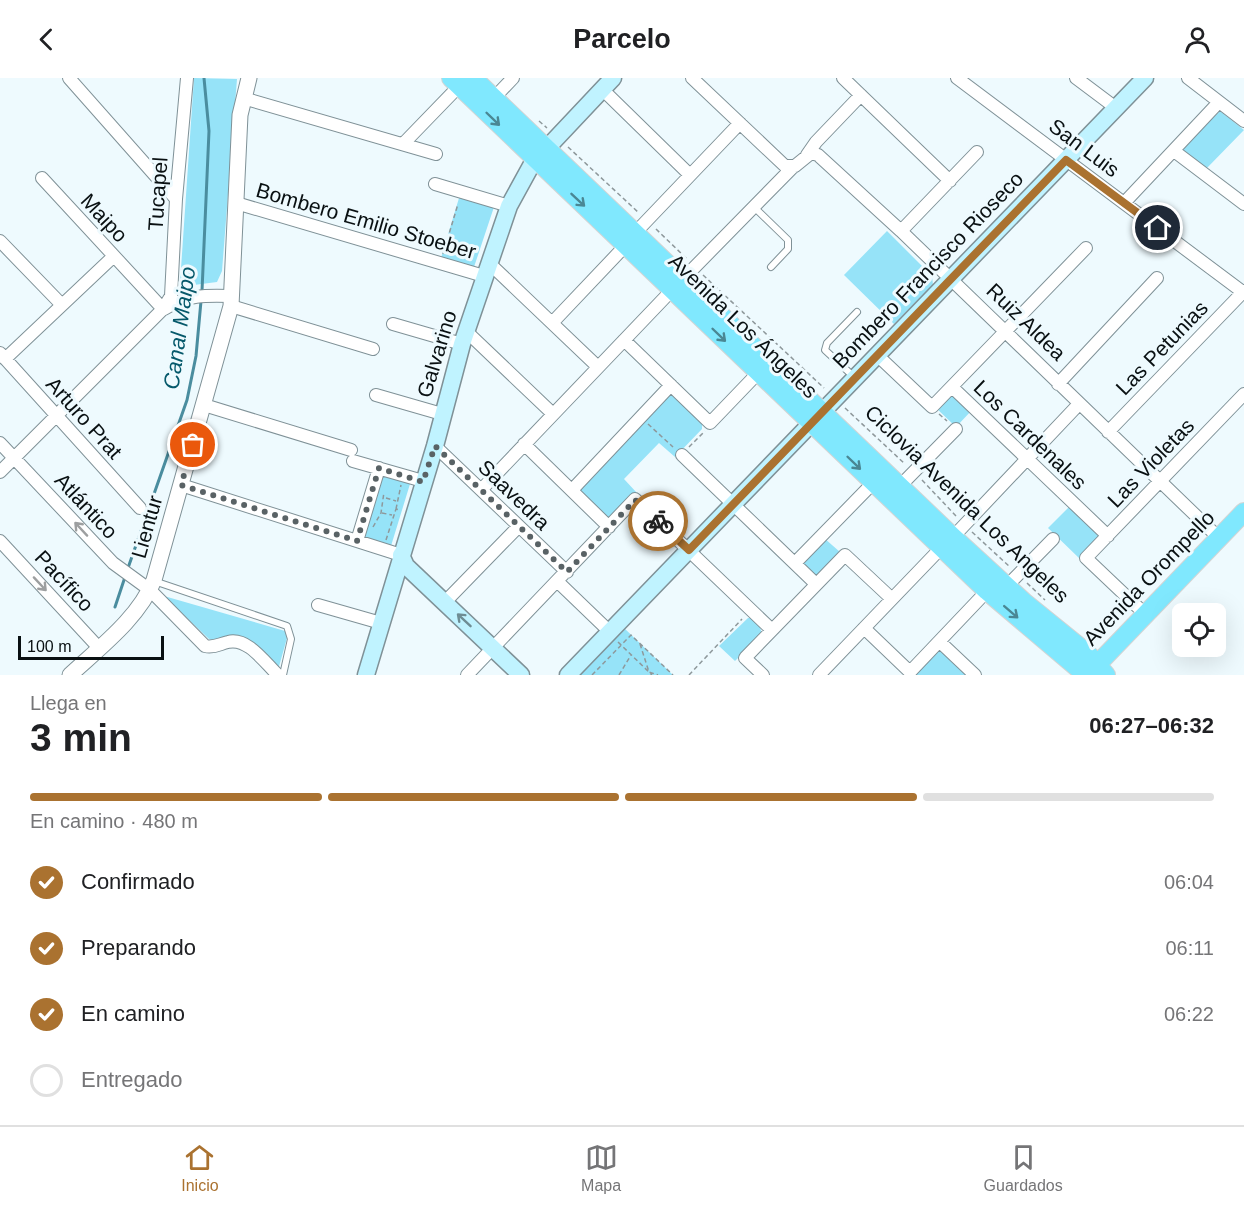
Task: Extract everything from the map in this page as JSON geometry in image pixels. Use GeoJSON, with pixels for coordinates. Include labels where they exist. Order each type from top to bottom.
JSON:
{"type":"FeatureCollection","features":[{"type":"Feature","properties":{"kind":"main road","name":"Bombero Francisco Rioseco"},"geometry":{"type":"LineString","coordinates":[[568,675],[1145,78]]}},
{"type":"Feature","properties":{"kind":"main road","name":"Avenida Los Ángeles"},"geometry":{"type":"LineString","coordinates":[[463,80],[494,98],[636,233],[817,417],[874,482],[953,536],[1012,581],[1094,672]]}},
{"type":"Feature","properties":{"kind":"main road","name":"Avenida Los Ángeles"},"geometry":{"type":"LineString","coordinates":[[463,80],[546,149]]}},
{"type":"Feature","properties":{"kind":"main road","name":"Galvarino"},"geometry":{"type":"LineString","coordinates":[[401,555],[465,338],[509,206],[546,149],[608,84]]}},
{"type":"Feature","properties":{"kind":"main road","name":"Avenida Los Ángeles"},"geometry":{"type":"LineString","coordinates":[[683,279],[758,373],[817,417],[900,486],[953,536],[987,591],[1094,672]]}},
{"type":"Feature","properties":{"kind":"main road","name":"Avenida Orompello"},"geometry":{"type":"LineString","coordinates":[[1094,672],[1145,614],[1238,518]]}},
{"type":"Feature","properties":{"kind":"main road"},"geometry":{"type":"LineString","coordinates":[[1238,518],[1244,539]]}},
{"type":"Feature","properties":{"kind":"main road"},"geometry":{"type":"LineString","coordinates":[[368,674],[381,623],[404,572],[401,555]]}},
{"type":"Feature","properties":{"kind":"main road"},"geometry":{"type":"LineString","coordinates":[[404,572],[445,602],[522,675]]}},
{"type":"Feature","properties":{"kind":"street"},"geometry":{"type":"LineString","coordinates":[[69,78],[176,199]]}},
{"type":"Feature","properties":{"kind":"street","name":"Tucapel"},"geometry":{"type":"LineString","coordinates":[[163,309],[173,286],[176,199],[187,78]]}},
{"type":"Feature","properties":{"kind":"street","name":"Lientur"},"geometry":{"type":"LineString","coordinates":[[70,675],[99,648],[152,585],[204,405],[231,301],[243,98],[249,78]]}},
{"type":"Feature","properties":{"kind":"street"},"geometry":{"type":"LineString","coordinates":[[494,98],[513,78]]}},
{"type":"Feature","properties":{"kind":"street"},"geometry":{"type":"LineString","coordinates":[[843,78],[950,181]]}},
{"type":"Feature","properties":{"kind":"street","name":"San Luis"},"geometry":{"type":"LineString","coordinates":[[957,78],[1244,292]]}},
{"type":"Feature","properties":{"kind":"street"},"geometry":{"type":"LineString","coordinates":[[1076,78],[1116,108]]}},
{"type":"Feature","properties":{"kind":"street"},"geometry":{"type":"LineString","coordinates":[[1188,78],[1244,121]]}},
{"type":"Feature","properties":{"kind":"street"},"geometry":{"type":"LineString","coordinates":[[403,144],[463,80]]}},
{"type":"Feature","properties":{"kind":"street"},"geometry":{"type":"LineString","coordinates":[[701,81],[740,123],[785,166],[792,168]]}},
{"type":"Feature","properties":{"kind":"street"},"geometry":{"type":"LineString","coordinates":[[608,84],[690,174]]}},
{"type":"Feature","properties":{"kind":"street"},"geometry":{"type":"LineString","coordinates":[[482,490],[683,279],[807,155],[816,142],[861,95]]}},
{"type":"Feature","properties":{"kind":"street"},"geometry":{"type":"LineString","coordinates":[[243,98],[436,153]]}},
{"type":"Feature","properties":{"kind":"street"},"geometry":{"type":"LineString","coordinates":[[1124,203],[1219,102]]}},
{"type":"Feature","properties":{"kind":"street"},"geometry":{"type":"LineString","coordinates":[[552,323],[740,123]]}},
{"type":"Feature","properties":{"kind":"street"},"geometry":{"type":"LineString","coordinates":[[1174,151],[1242,198]]}},
{"type":"Feature","properties":{"kind":"street","name":"Ruiz Aldea"},"geometry":{"type":"LineString","coordinates":[[807,155],[811,153],[818,155],[901,231],[1219,538]]}},
{"type":"Feature","properties":{"kind":"street"},"geometry":{"type":"LineString","coordinates":[[901,231],[977,153]]}},
{"type":"Feature","properties":{"kind":"street","name":"Maipo"},"geometry":{"type":"LineString","coordinates":[[42,178],[163,309]]}},
{"type":"Feature","properties":{"kind":"street"},"geometry":{"type":"LineString","coordinates":[[435,184],[509,206]]}},
{"type":"Feature","properties":{"kind":"street","name":"Bombero Emilio Stoeber"},"geometry":{"type":"LineString","coordinates":[[236,203],[440,263],[487,269],[552,323],[598,367]]}},
{"type":"Feature","properties":{"kind":"street"},"geometry":{"type":"LineString","coordinates":[[0,241],[62,305]]}},
{"type":"Feature","properties":{"kind":"street"},"geometry":{"type":"LineString","coordinates":[[877,356],[932,407],[1086,248]]}},
{"type":"Feature","properties":{"kind":"street"},"geometry":{"type":"LineString","coordinates":[[3,356],[114,256]]}},
{"type":"Feature","properties":{"kind":"street"},"geometry":{"type":"LineString","coordinates":[[1058,384],[1157,278]]}},
{"type":"Feature","properties":{"kind":"street","name":"Las Petunias"},"geometry":{"type":"LineString","coordinates":[[1108,432],[1244,292]]}},
{"type":"Feature","properties":{"kind":"street","name":"Tucapel"},"geometry":{"type":"LineString","coordinates":[[0,472],[163,309],[183,298],[200,295],[231,301],[373,349]]}},
{"type":"Feature","properties":{"kind":"street"},"geometry":{"type":"LineString","coordinates":[[393,324],[465,338],[554,414]]}},
{"type":"Feature","properties":{"kind":"street"},"geometry":{"type":"LineString","coordinates":[[624,340],[710,423],[758,373]]}},
{"type":"Feature","properties":{"kind":"street","name":"Arturo Prat"},"geometry":{"type":"LineString","coordinates":[[3,356],[140,508]]}},
{"type":"Feature","properties":{"kind":"street"},"geometry":{"type":"LineString","coordinates":[[572,490],[671,386]]}},
{"type":"Feature","properties":{"kind":"street","name":"Los Cardenales"},"geometry":{"type":"LineString","coordinates":[[952,387],[1107,536]]}},
{"type":"Feature","properties":{"kind":"street","name":"Las Violetas"},"geometry":{"type":"LineString","coordinates":[[1145,614],[1086,558],[1244,394]]}},
{"type":"Feature","properties":{"kind":"street"},"geometry":{"type":"LineString","coordinates":[[376,395],[442,414]]}},
{"type":"Feature","properties":{"kind":"street"},"geometry":{"type":"LineString","coordinates":[[821,674],[1079,404]]}},
{"type":"Feature","properties":{"kind":"street"},"geometry":{"type":"LineString","coordinates":[[204,405],[352,455],[379,468],[423,482]]}},
{"type":"Feature","properties":{"kind":"street"},"geometry":{"type":"LineString","coordinates":[[900,486],[956,429]]}},
{"type":"Feature","properties":{"kind":"street","name":"Atlántico"},"geometry":{"type":"LineString","coordinates":[[0,443],[121,571],[135,580],[152,585],[205,646],[213,648],[229,641],[240,642],[249,647],[278,675]]}},
{"type":"Feature","properties":{"kind":"street"},"geometry":{"type":"LineString","coordinates":[[524,444],[609,526]]}},
{"type":"Feature","properties":{"kind":"street","name":"Saavedra"},"geometry":{"type":"LineString","coordinates":[[435,446],[567,572]]}},
{"type":"Feature","properties":{"kind":"street"},"geometry":{"type":"LineString","coordinates":[[682,455],[816,584]]}},
{"type":"Feature","properties":{"kind":"street"},"geometry":{"type":"LineString","coordinates":[[357,541],[379,468]]}},
{"type":"Feature","properties":{"kind":"street"},"geometry":{"type":"LineString","coordinates":[[795,563],[874,482]]}},
{"type":"Feature","properties":{"kind":"street"},"geometry":{"type":"LineString","coordinates":[[181,485],[401,555]]}},
{"type":"Feature","properties":{"kind":"street"},"geometry":{"type":"LineString","coordinates":[[467,675],[635,500],[772,630]]}},
{"type":"Feature","properties":{"kind":"street"},"geometry":{"type":"LineString","coordinates":[[445,602],[519,526]]}},
{"type":"Feature","properties":{"kind":"street"},"geometry":{"type":"LineString","coordinates":[[1012,581],[1053,539]]}},
{"type":"Feature","properties":{"kind":"street","name":"Pacífico"},"geometry":{"type":"LineString","coordinates":[[0,541],[99,648]]}},
{"type":"Feature","properties":{"kind":"street"},"geometry":{"type":"LineString","coordinates":[[763,675],[745,658],[845,555],[892,599]]}},
{"type":"Feature","properties":{"kind":"street"},"geometry":{"type":"LineString","coordinates":[[556,581],[610,632]]}},
{"type":"Feature","properties":{"kind":"street"},"geometry":{"type":"LineString","coordinates":[[864,628],[910,672],[987,591]]}},
{"type":"Feature","properties":{"kind":"street"},"geometry":{"type":"LineString","coordinates":[[318,605],[381,623]]}},
{"type":"Feature","properties":{"kind":"street"},"geometry":{"type":"LineString","coordinates":[[940,642],[975,675]]}},
{"type":"Feature","properties":{"kind":"lane"},"geometry":{"type":"LineString","coordinates":[[754,207],[788,240],[788,249],[771,267]]}},
{"type":"Feature","properties":{"kind":"lane"},"geometry":{"type":"LineString","coordinates":[[855,378],[825,350],[827,343],[857,312]]}},
{"type":"Feature","properties":{"kind":"lane"},"geometry":{"type":"LineString","coordinates":[[152,585],[287,627],[291,639],[283,675]]}},
{"type":"Feature","properties":{"kind":"path","name":"Ciclovia Avenida Los Angeles"},"geometry":{"type":"LineString","coordinates":[[534,116],[546,149],[683,279],[835,399],[914,472],[953,536],[1012,581],[1051,606]]}},
{"type":"Feature","properties":{"kind":"path"},"geometry":{"type":"LineString","coordinates":[[440,263],[461,192]]}},
{"type":"Feature","properties":{"kind":"path"},"geometry":{"type":"LineString","coordinates":[[932,407],[956,429]]}},
{"type":"Feature","properties":{"kind":"path"},"geometry":{"type":"LineString","coordinates":[[641,417],[682,455],[710,423]]}},
{"type":"Feature","properties":{"kind":"path"},"geometry":{"type":"LineString","coordinates":[[385,550],[404,476]]}},
{"type":"Feature","properties":{"kind":"path"},"geometry":{"type":"LineString","coordinates":[[385,498],[396,501]]}},
{"type":"Feature","properties":{"kind":"path"},"geometry":{"type":"LineString","coordinates":[[396,509],[414,513]]}},
{"type":"Feature","properties":{"kind":"path"},"geometry":{"type":"LineString","coordinates":[[381,513],[393,516]]}},
{"type":"Feature","properties":{"kind":"path"},"geometry":{"type":"LineString","coordinates":[[689,675],[751,610]]}},
{"type":"Feature","properties":{"kind":"path"},"geometry":{"type":"LineString","coordinates":[[610,632],[648,674],[652,675]]}},
{"type":"Feature","properties":{"kind":"path"},"geometry":{"type":"LineString","coordinates":[[592,675],[631,635],[673,675]]}},
{"type":"Feature","properties":{"kind":"path"},"geometry":{"type":"LineString","coordinates":[[640,643],[648,674]]}},
{"type":"Feature","properties":{"kind":"path"},"geometry":{"type":"LineString","coordinates":[[619,675],[631,655]]}},
{"type":"Feature","properties":{"kind":"path"},"geometry":{"type":"LineString","coordinates":[[648,674],[658,675]]}},
{"type":"Feature","properties":{"kind":"shaded area"},"geometry":{"type":"Polygon","coordinates":[[[194,78],[237,79],[222,271],[217,282],[186,286],[180,283],[194,78]]]}},
{"type":"Feature","properties":{"kind":"shaded area"},"geometry":{"type":"Polygon","coordinates":[[[1220,111],[1244,130],[1206,169],[1181,150],[1220,111]]]}},
{"type":"Feature","properties":{"kind":"shaded area"},"geometry":{"type":"Polygon","coordinates":[[[459,198],[494,207],[474,267],[441,258],[459,198]]]}},
{"type":"Feature","properties":{"kind":"shaded area"},"geometry":{"type":"Polygon","coordinates":[[[887,231],[932,276],[933,285],[894,324],[844,275],[887,231]]]}},
{"type":"Feature","properties":{"kind":"shaded area"},"geometry":{"type":"Polygon","coordinates":[[[952,390],[972,410],[956,427],[935,407],[952,390]]]}},
{"type":"Feature","properties":{"kind":"shaded area"},"geometry":{"type":"Polygon","coordinates":[[[666,395],[674,396],[702,422],[702,429],[675,457],[659,443],[624,479],[637,493],[614,517],[607,517],[581,493],[579,486],[666,395]]]}},
{"type":"Feature","properties":{"kind":"shaded area"},"geometry":{"type":"Polygon","coordinates":[[[383,475],[410,484],[391,546],[363,538],[383,475]]]}},
{"type":"Feature","properties":{"kind":"shaded area"},"geometry":{"type":"Polygon","coordinates":[[[1069,507],[1100,537],[1079,558],[1048,528],[1069,507]]]}},
{"type":"Feature","properties":{"kind":"shaded area"},"geometry":{"type":"Polygon","coordinates":[[[824,538],[840,552],[817,577],[801,562],[824,538]]]}},
{"type":"Feature","properties":{"kind":"shaded area"},"geometry":{"type":"Polygon","coordinates":[[[164,596],[285,631],[287,638],[278,670],[237,637],[209,639],[164,596]]]}},
{"type":"Feature","properties":{"kind":"shaded area"},"geometry":{"type":"Polygon","coordinates":[[[748,618],[752,618],[759,624],[762,634],[735,661],[719,646],[748,618]]]}},
{"type":"Feature","properties":{"kind":"shaded area"},"geometry":{"type":"Polygon","coordinates":[[[623,627],[673,675],[577,675],[623,627]]]}},
{"type":"Feature","properties":{"kind":"shaded area"},"geometry":{"type":"Polygon","coordinates":[[[939,651],[944,651],[969,675],[914,675],[939,651]]]}},
{"type":"Feature","properties":{"kind":"waterway","name":"Canal Maipo"},"geometry":{"type":"LineString","coordinates":[[202,291],[209,131],[204,78]]}},
{"type":"Feature","properties":{"kind":"waterway","name":"Canal Maipo"},"geometry":{"type":"LineString","coordinates":[[128,568],[187,400],[196,356],[201,301]]}},
{"type":"Feature","properties":{"kind":"waterway","name":"Canal Maipo"},"geometry":{"type":"LineString","coordinates":[[115,607],[125,577]]}},
{"type":"Feature","properties":{"kind":"way so far"},"geometry":{"type":"LineString","coordinates":[[193,445],[181,485],[357,541],[379,468],[423,482],[435,446],[567,572],[635,500],[658,521]]}},
{"type":"Feature","properties":{"kind":"route"},"geometry":{"type":"LineString","coordinates":[[658,521],[689,550],[1066,160],[1158,228]]}}]}
